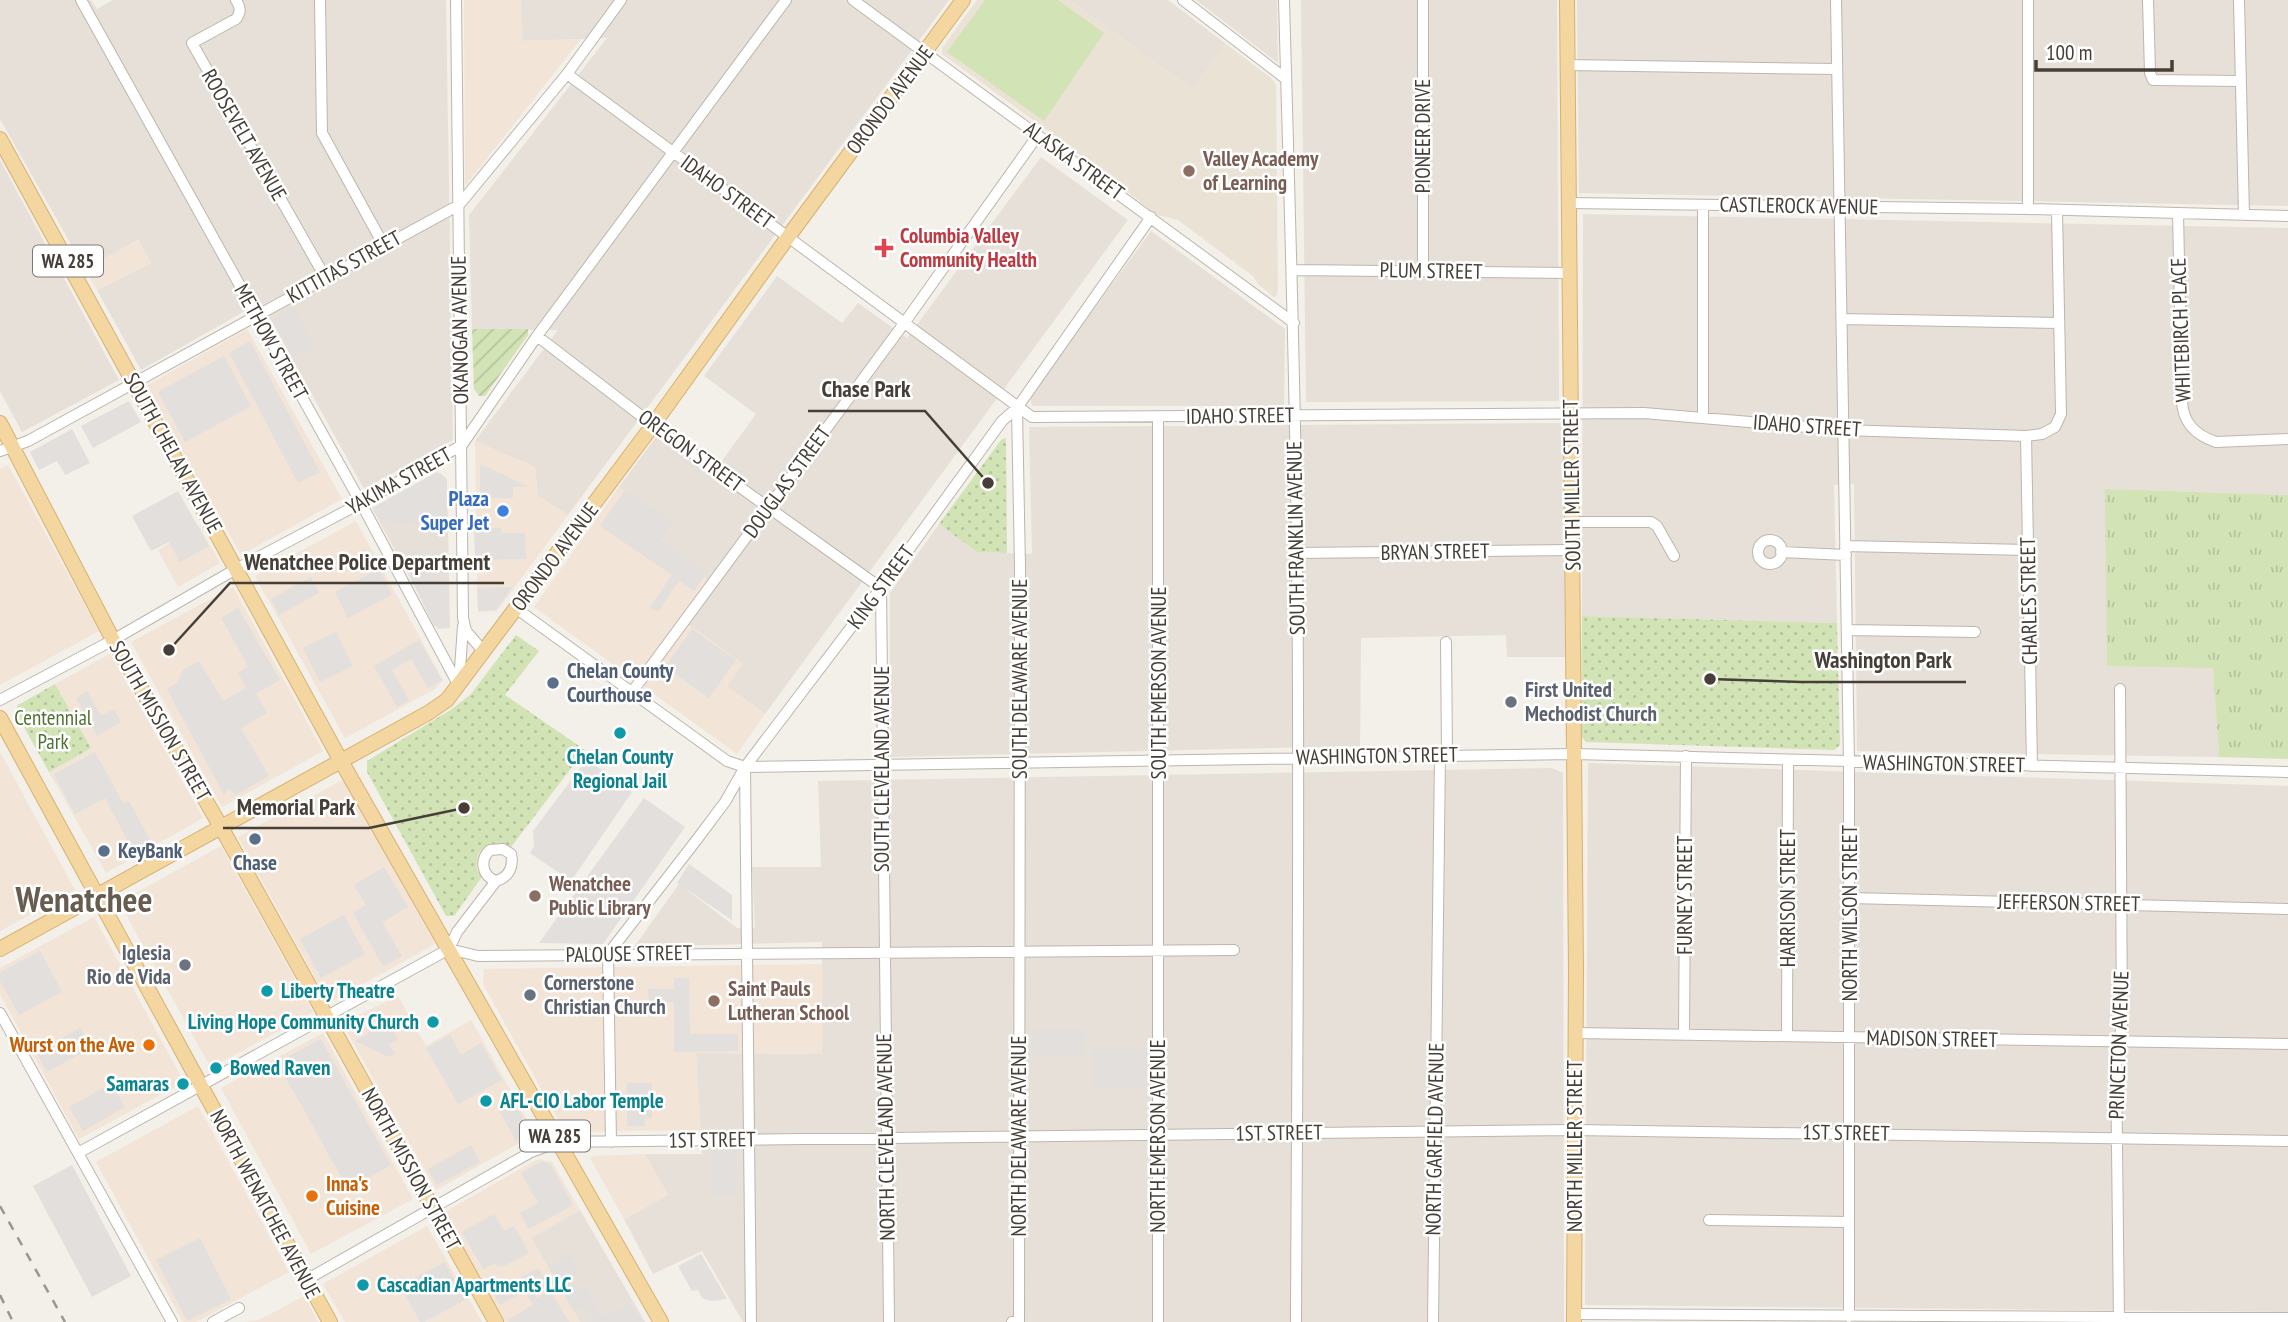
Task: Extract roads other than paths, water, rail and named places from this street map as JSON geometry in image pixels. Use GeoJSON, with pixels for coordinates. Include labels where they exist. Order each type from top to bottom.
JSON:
{"type":"FeatureCollection","features":[{"type":"Feature","properties":{"kind":"main road","name":"ORONDO AVENUE"},"geometry":{"type":"LineString","coordinates":[[0,949],[428,713],[447,700],[653,425],[963,0]]}},
{"type":"Feature","properties":{"kind":"main road","name":"SOUTH MILLER STREET"},"geometry":{"type":"LineString","coordinates":[[1567,0],[1576,970]]}},
{"type":"Feature","properties":{"kind":"main road","name":"SOUTH CHELAN AVENUE"},"geometry":{"type":"LineString","coordinates":[[0,139],[341,761],[449,949]]}},
{"type":"Feature","properties":{"kind":"main road","name":"SOUTH MISSION STREET"},"geometry":{"type":"LineString","coordinates":[[0,423],[7,449],[326,1016]]}},
{"type":"Feature","properties":{"kind":"main road","name":"NORTH WENATCHEE AVENUE"},"geometry":{"type":"LineString","coordinates":[[0,718],[330,1322]]}},
{"type":"Feature","properties":{"kind":"main road","name":"WA 285"},"geometry":{"type":"LineString","coordinates":[[449,949],[662,1322]]}},
{"type":"Feature","properties":{"kind":"main road","name":"NORTH MILLER STREET"},"geometry":{"type":"LineString","coordinates":[[1574,1318],[1576,970]]}},
{"type":"Feature","properties":{"kind":"main road","name":"NORTH MISSION STREET"},"geometry":{"type":"LineString","coordinates":[[326,1016],[496,1322]]}},
{"type":"Feature","properties":{"kind":"street","name":"METHOW STREET"},"geometry":{"type":"LineString","coordinates":[[81,0],[361,503],[459,686]]}},
{"type":"Feature","properties":{"kind":"street","name":"ROOSEVELT AVENUE"},"geometry":{"type":"LineString","coordinates":[[236,0],[240,7],[236,19],[192,43],[325,277]]}},
{"type":"Feature","properties":{"kind":"street"},"geometry":{"type":"LineString","coordinates":[[320,0],[322,133],[383,244]]}},
{"type":"Feature","properties":{"kind":"street","name":"OKANOGAN AVENUE"},"geometry":{"type":"LineString","coordinates":[[456,0],[463,618],[466,631],[484,652]]}},
{"type":"Feature","properties":{"kind":"street","name":"KITTITAS STREET"},"geometry":{"type":"LineString","coordinates":[[7,449],[28,441],[383,244],[459,205],[567,74],[620,0]]}},
{"type":"Feature","properties":{"kind":"street","name":"YAKIMA STREET"},"geometry":{"type":"LineString","coordinates":[[0,699],[361,503],[462,445],[537,336],[786,0]]}},
{"type":"Feature","properties":{"kind":"street","name":"ALASKA STREET"},"geometry":{"type":"LineString","coordinates":[[853,0],[1294,323]]}},
{"type":"Feature","properties":{"kind":"street"},"geometry":{"type":"LineString","coordinates":[[1183,0],[1286,79]]}},
{"type":"Feature","properties":{"kind":"street","name":"SOUTH FRANKLIN AVENUE"},"geometry":{"type":"LineString","coordinates":[[1284,0],[1294,323],[1297,553],[1296,1322]]}},
{"type":"Feature","properties":{"kind":"street","name":"PIONEER DRIVE"},"geometry":{"type":"LineString","coordinates":[[1423,0],[1423,271]]}},
{"type":"Feature","properties":{"kind":"street","name":"NORTH WILSON STREET"},"geometry":{"type":"LineString","coordinates":[[1836,0],[1849,762],[1849,1317]]}},
{"type":"Feature","properties":{"kind":"street"},"geometry":{"type":"LineString","coordinates":[[2028,0],[2028,209]]}},
{"type":"Feature","properties":{"kind":"street"},"geometry":{"type":"LineString","coordinates":[[2148,0],[2150,73],[2153,80],[2241,81]]}},
{"type":"Feature","properties":{"kind":"street"},"geometry":{"type":"LineString","coordinates":[[2239,0],[2244,215]]}},
{"type":"Feature","properties":{"kind":"street"},"geometry":{"type":"LineString","coordinates":[[1567,65],[1837,69]]}},
{"type":"Feature","properties":{"kind":"street","name":"IDAHO STREET"},"geometry":{"type":"LineString","coordinates":[[567,74],[1032,417],[1644,413],[1843,430],[2026,436]]}},
{"type":"Feature","properties":{"kind":"street","name":"DOUGLAS STREET"},"geometry":{"type":"LineString","coordinates":[[632,692],[905,322],[1038,135]]}},
{"type":"Feature","properties":{"kind":"street","name":"CASTLEROCK AVENUE"},"geometry":{"type":"LineString","coordinates":[[1569,203],[2057,210]]}},
{"type":"Feature","properties":{"kind":"street"},"geometry":{"type":"LineString","coordinates":[[1703,205],[1703,418]]}},
{"type":"Feature","properties":{"kind":"street"},"geometry":{"type":"LineString","coordinates":[[2026,436],[2042,434],[2055,427],[2060,414],[2057,210],[2288,216]]}},
{"type":"Feature","properties":{"kind":"street","name":"WHITEBIRCH PLACE"},"geometry":{"type":"LineString","coordinates":[[2178,213],[2182,401],[2188,424],[2205,438],[2216,442],[2288,439]]}},
{"type":"Feature","properties":{"kind":"street","name":"KING STREET"},"geometry":{"type":"LineString","coordinates":[[608,954],[642,914],[703,832],[746,767],[1002,421],[1017,408],[1151,217]]}},
{"type":"Feature","properties":{"kind":"street","name":"PLUM STREET"},"geometry":{"type":"LineString","coordinates":[[1292,270],[1570,273]]}},
{"type":"Feature","properties":{"kind":"street"},"geometry":{"type":"LineString","coordinates":[[1842,319],[2059,323]]}},
{"type":"Feature","properties":{"kind":"street","name":"OREGON STREET"},"geometry":{"type":"LineString","coordinates":[[537,336],[653,425],[881,587]]}},
{"type":"Feature","properties":{"kind":"street","name":"SOUTH DELAWARE AVENUE"},"geometry":{"type":"LineString","coordinates":[[1017,408],[1020,568],[1020,951]]}},
{"type":"Feature","properties":{"kind":"street","name":"SOUTH EMERSON AVENUE"},"geometry":{"type":"LineString","coordinates":[[1158,417],[1159,949]]}},
{"type":"Feature","properties":{"kind":"street","name":"CHARLES STREET"},"geometry":{"type":"LineString","coordinates":[[2026,436],[2032,766]]}},
{"type":"Feature","properties":{"kind":"street"},"geometry":{"type":"LineString","coordinates":[[1572,522],[1651,522],[1657,526],[1674,556]]}},
{"type":"Feature","properties":{"kind":"street","name":"BRYAN STREET"},"geometry":{"type":"LineString","coordinates":[[1297,553],[1572,550]]}},
{"type":"Feature","properties":{"kind":"street"},"geometry":{"type":"LineString","coordinates":[[1781,552],[2028,550]]}},
{"type":"Feature","properties":{"kind":"street","name":"SOUTH CLEVELAND AVENUE"},"geometry":{"type":"LineString","coordinates":[[881,587],[883,951]]}},
{"type":"Feature","properties":{"kind":"street","name":"WASHINGTON STREET"},"geometry":{"type":"LineString","coordinates":[[517,609],[727,761],[746,767],[1574,754],[2288,772]]}},
{"type":"Feature","properties":{"kind":"street"},"geometry":{"type":"LineString","coordinates":[[459,686],[463,618]]}},
{"type":"Feature","properties":{"kind":"street"},"geometry":{"type":"LineString","coordinates":[[1847,630],[1975,632]]}},
{"type":"Feature","properties":{"kind":"street","name":"NORTH GARFIELD AVENUE"},"geometry":{"type":"LineString","coordinates":[[1433,1322],[1437,956],[1446,642]]}},
{"type":"Feature","properties":{"kind":"street","name":"PRINCETON AVENUE"},"geometry":{"type":"LineString","coordinates":[[2119,1320],[2116,1057],[2122,1025],[2120,689]]}},
{"type":"Feature","properties":{"kind":"street","name":"FURNEY STREET"},"geometry":{"type":"LineString","coordinates":[[1684,1034],[1686,756]]}},
{"type":"Feature","properties":{"kind":"street","name":"HARRISON STREET"},"geometry":{"type":"LineString","coordinates":[[1787,1036],[1788,760]]}},
{"type":"Feature","properties":{"kind":"street"},"geometry":{"type":"LineString","coordinates":[[746,767],[751,1322]]}},
{"type":"Feature","properties":{"kind":"street"},"geometry":{"type":"LineString","coordinates":[[78,1153],[449,949],[457,932],[496,881]]}},
{"type":"Feature","properties":{"kind":"street","name":"JEFFERSON STREET"},"geometry":{"type":"LineString","coordinates":[[1850,898],[2288,909]]}},
{"type":"Feature","properties":{"kind":"street","name":"PALOUSE STREET"},"geometry":{"type":"LineString","coordinates":[[449,949],[478,956],[1234,950]]}},
{"type":"Feature","properties":{"kind":"street","name":"NORTH EMERSON AVENUE"},"geometry":{"type":"LineString","coordinates":[[1158,1322],[1159,949]]}},
{"type":"Feature","properties":{"kind":"street","name":"NORTH CLEVELAND AVENUE"},"geometry":{"type":"LineString","coordinates":[[883,951],[889,1322]]}},
{"type":"Feature","properties":{"kind":"street","name":"NORTH DELAWARE AVENUE"},"geometry":{"type":"LineString","coordinates":[[1019,1322],[1020,951]]}},
{"type":"Feature","properties":{"kind":"street"},"geometry":{"type":"LineString","coordinates":[[608,954],[611,1142]]}},
{"type":"Feature","properties":{"kind":"street"},"geometry":{"type":"LineString","coordinates":[[0,1013],[172,1322]]}},
{"type":"Feature","properties":{"kind":"street","name":"MADISON STREET"},"geometry":{"type":"LineString","coordinates":[[1576,1033],[2288,1044]]}},
{"type":"Feature","properties":{"kind":"street","name":"1ST STREET"},"geometry":{"type":"LineString","coordinates":[[306,1280],[537,1148],[558,1142],[1576,1130],[2288,1140]]}},
{"type":"Feature","properties":{"kind":"street"},"geometry":{"type":"LineString","coordinates":[[1709,1220],[1849,1222]]}},
{"type":"Feature","properties":{"kind":"street"},"geometry":{"type":"LineString","coordinates":[[213,1322],[239,1308]]}},
{"type":"Feature","properties":{"kind":"street"},"geometry":{"type":"LineString","coordinates":[[1574,1318],[2288,1318]]}},
{"type":"Feature","properties":{"kind":"street"},"geometry":{"type":"LineString","coordinates":[[1012,1322],[1019,1322]]}},
{"type":"Feature","properties":{"kind":"railway"},"geometry":{"type":"LineString","coordinates":[[0,1206],[65,1322]]}},
{"type":"Feature","properties":{"kind":"railway"},"geometry":{"type":"LineString","coordinates":[[0,1295],[13,1322]]}},
{"type":"Feature","properties":{"kind":"place","name":"Valley Academy of Learning"},"geometry":{"type":"Point","coordinates":[1189,171]}},
{"type":"Feature","properties":{"kind":"place","name":"Columbia Valley Community Health"},"geometry":{"type":"Point","coordinates":[884,248]}},
{"type":"Feature","properties":{"kind":"place","name":"Chase Park"},"geometry":{"type":"Point","coordinates":[988,483]}},
{"type":"Feature","properties":{"kind":"place","name":"Plaza Super Jet"},"geometry":{"type":"Point","coordinates":[503,511]}},
{"type":"Feature","properties":{"kind":"place","name":"Wenatchee Police Department"},"geometry":{"type":"Point","coordinates":[169,650]}},
{"type":"Feature","properties":{"kind":"place","name":"Washington Park"},"geometry":{"type":"Point","coordinates":[1710,679]}},
{"type":"Feature","properties":{"kind":"place","name":"Chelan County Courthouse"},"geometry":{"type":"Point","coordinates":[553,683]}},
{"type":"Feature","properties":{"kind":"place","name":"First United Mechodist Church"},"geometry":{"type":"Point","coordinates":[1511,702]}},
{"type":"Feature","properties":{"kind":"place","name":"Chelan County Regional Jail"},"geometry":{"type":"Point","coordinates":[620,733]}},
{"type":"Feature","properties":{"kind":"place","name":"Memorial Park"},"geometry":{"type":"Point","coordinates":[464,808]}},
{"type":"Feature","properties":{"kind":"place","name":"Chase"},"geometry":{"type":"Point","coordinates":[255,839]}},
{"type":"Feature","properties":{"kind":"place","name":"KeyBank"},"geometry":{"type":"Point","coordinates":[104,851]}},
{"type":"Feature","properties":{"kind":"place","name":"Wenatchee Public Library"},"geometry":{"type":"Point","coordinates":[535,896]}},
{"type":"Feature","properties":{"kind":"place","name":"Iglesia Rio de Vida"},"geometry":{"type":"Point","coordinates":[185,965]}},
{"type":"Feature","properties":{"kind":"place","name":"Liberty Theatre"},"geometry":{"type":"Point","coordinates":[267,991]}},
{"type":"Feature","properties":{"kind":"place","name":"Cornerstone Christian Church"},"geometry":{"type":"Point","coordinates":[530,995]}},
{"type":"Feature","properties":{"kind":"place","name":"Saint Pauls Lutheran School"},"geometry":{"type":"Point","coordinates":[714,1001]}},
{"type":"Feature","properties":{"kind":"place","name":"Living Hope Community Church"},"geometry":{"type":"Point","coordinates":[433,1022]}},
{"type":"Feature","properties":{"kind":"place","name":"Wurst on the Ave"},"geometry":{"type":"Point","coordinates":[149,1045]}},
{"type":"Feature","properties":{"kind":"place","name":"Bowed Raven"},"geometry":{"type":"Point","coordinates":[216,1068]}},
{"type":"Feature","properties":{"kind":"place","name":"Samaras"},"geometry":{"type":"Point","coordinates":[183,1084]}},
{"type":"Feature","properties":{"kind":"place","name":"AFL-CIO Labor Temple"},"geometry":{"type":"Point","coordinates":[486,1101]}},
{"type":"Feature","properties":{"kind":"place","name":"Inna's Cuisine"},"geometry":{"type":"Point","coordinates":[312,1196]}},
{"type":"Feature","properties":{"kind":"place","name":"Cascadian Apartments LLC"},"geometry":{"type":"Point","coordinates":[363,1285]}},
{"type":"Feature","properties":{"kind":"district","name":"Wenatchee"},"geometry":{"type":"Point","coordinates":[84,900]}},
{"type":"Feature","properties":{"kind":"park label","name":"Centennial Park"},"geometry":{"type":"Point","coordinates":[53,730]}}]}
